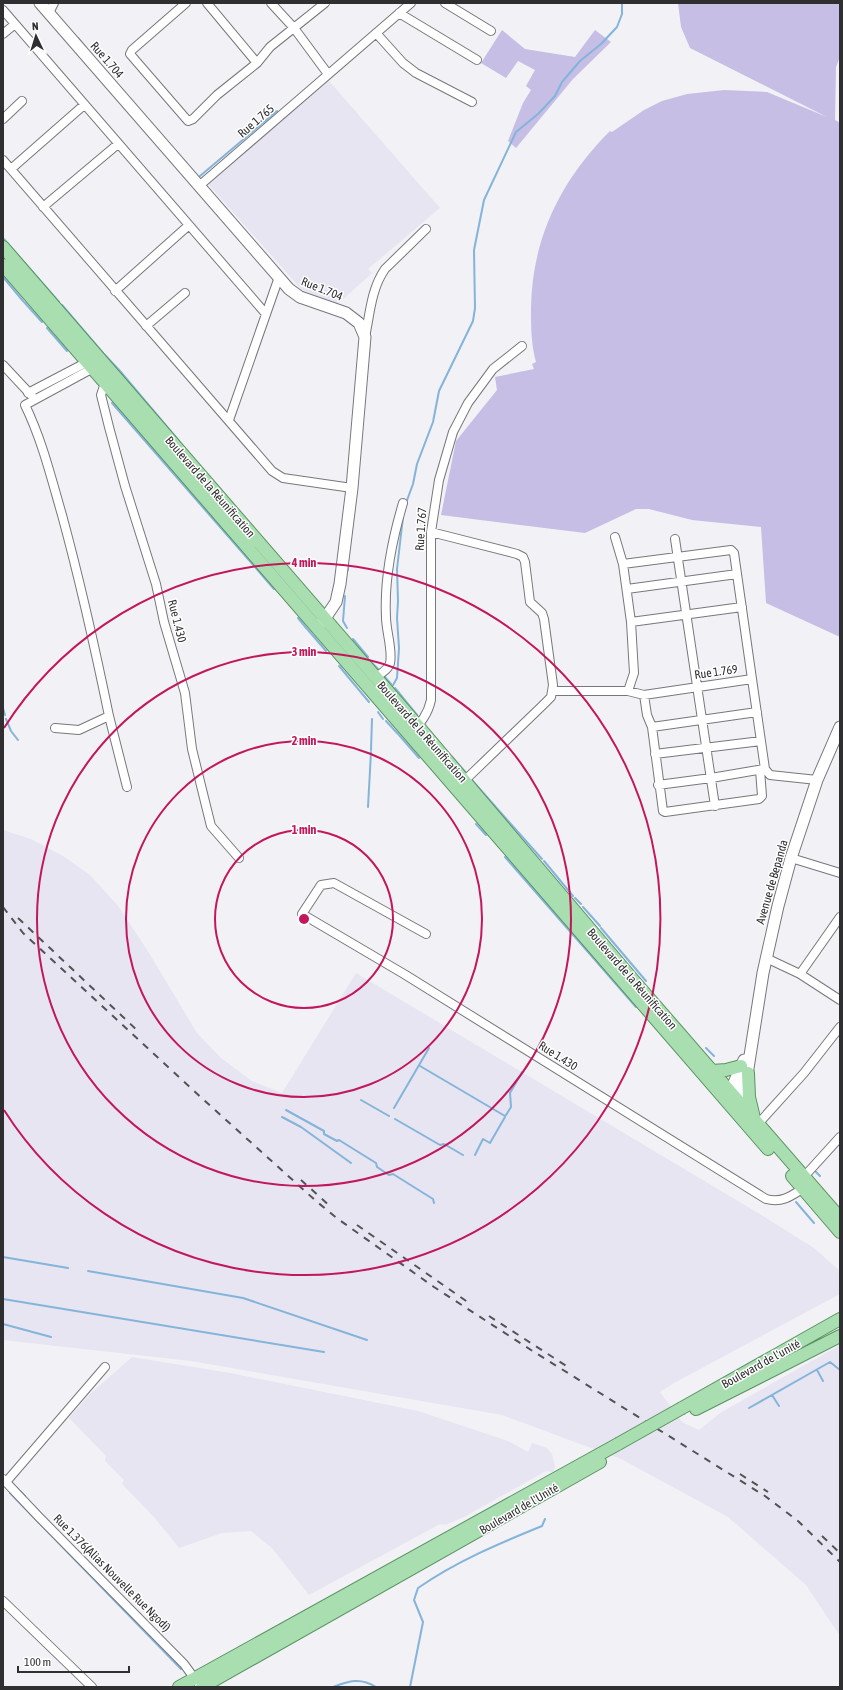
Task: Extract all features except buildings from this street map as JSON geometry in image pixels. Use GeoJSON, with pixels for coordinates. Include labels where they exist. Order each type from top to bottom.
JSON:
{"type":"FeatureCollection","features":[{"type":"Feature","properties":{"kind":"main road","name":"Boulevard de la Réunification"},"geometry":{"type":"LineString","coordinates":[[3,247],[95,362],[320,624],[375,678],[413,730],[712,1071],[729,1098],[756,1122],[801,1183],[840,1218]]}},
{"type":"Feature","properties":{"kind":"main road"},"geometry":{"type":"LineString","coordinates":[[3,265],[95,362],[105,383],[413,730]]}},
{"type":"Feature","properties":{"kind":"main road"},"geometry":{"type":"LineString","coordinates":[[460,784],[729,1098],[801,1183],[840,1232]]}},
{"type":"Feature","properties":{"kind":"main road"},"geometry":{"type":"LineString","coordinates":[[712,1071],[744,1070],[756,1122]]}},
{"type":"Feature","properties":{"kind":"main road","name":"Boulevard de l'unité"},"geometry":{"type":"LineString","coordinates":[[684,1411],[840,1319]]}},
{"type":"Feature","properties":{"kind":"main road","name":"Boulevard de l'Unité"},"geometry":{"type":"LineString","coordinates":[[179,1687],[199,1684],[684,1411],[840,1336]]}},
{"type":"Feature","properties":{"kind":"street","name":"Rue 1.704"},"geometry":{"type":"LineString","coordinates":[[40,3],[289,289],[300,297],[346,312],[359,324],[365,337]]}},
{"type":"Feature","properties":{"kind":"street"},"geometry":{"type":"LineString","coordinates":[[49,13],[54,3]]}},
{"type":"Feature","properties":{"kind":"street"},"geometry":{"type":"LineString","coordinates":[[186,3],[132,50],[130,54],[188,121],[193,119],[217,95],[257,63],[270,47],[325,3]]}},
{"type":"Feature","properties":{"kind":"street"},"geometry":{"type":"LineString","coordinates":[[207,3],[257,63]]}},
{"type":"Feature","properties":{"kind":"street"},"geometry":{"type":"LineString","coordinates":[[271,3],[294,28],[328,74]]}},
{"type":"Feature","properties":{"kind":"street","name":"Rue 1.765"},"geometry":{"type":"LineString","coordinates":[[199,186],[411,3]]}},
{"type":"Feature","properties":{"kind":"street"},"geometry":{"type":"LineString","coordinates":[[445,3],[491,31]]}},
{"type":"Feature","properties":{"kind":"street"},"geometry":{"type":"LineString","coordinates":[[3,10],[266,314]]}},
{"type":"Feature","properties":{"kind":"street"},"geometry":{"type":"LineString","coordinates":[[399,13],[477,60]]}},
{"type":"Feature","properties":{"kind":"street"},"geometry":{"type":"LineString","coordinates":[[3,34],[15,24]]}},
{"type":"Feature","properties":{"kind":"street"},"geometry":{"type":"LineString","coordinates":[[376,32],[399,58],[416,73],[472,102]]}},
{"type":"Feature","properties":{"kind":"street"},"geometry":{"type":"LineString","coordinates":[[3,119],[22,101]]}},
{"type":"Feature","properties":{"kind":"street"},"geometry":{"type":"LineString","coordinates":[[11,169],[84,105]]}},
{"type":"Feature","properties":{"kind":"street"},"geometry":{"type":"LineString","coordinates":[[43,207],[118,144]]}},
{"type":"Feature","properties":{"kind":"street"},"geometry":{"type":"LineString","coordinates":[[3,160],[115,291],[229,420],[263,461],[277,475],[283,478],[352,488]]}},
{"type":"Feature","properties":{"kind":"street"},"geometry":{"type":"LineString","coordinates":[[115,291],[189,225]]}},
{"type":"Feature","properties":{"kind":"street"},"geometry":{"type":"LineString","coordinates":[[320,624],[336,602],[339,594],[352,488],[365,337],[374,288],[384,269],[426,229]]}},
{"type":"Feature","properties":{"kind":"street"},"geometry":{"type":"LineString","coordinates":[[229,420],[279,277]]}},
{"type":"Feature","properties":{"kind":"street"},"geometry":{"type":"LineString","coordinates":[[146,326],[185,293]]}},
{"type":"Feature","properties":{"kind":"street","name":"Rue 1.767"},"geometry":{"type":"LineString","coordinates":[[413,730],[427,712],[430,700],[431,532],[439,480],[453,432],[468,403],[493,369],[522,346]]}},
{"type":"Feature","properties":{"kind":"street"},"geometry":{"type":"LineString","coordinates":[[28,393],[95,362]]}},
{"type":"Feature","properties":{"kind":"street"},"geometry":{"type":"LineString","coordinates":[[95,362],[25,405],[46,458],[78,574],[109,716],[127,787]]}},
{"type":"Feature","properties":{"kind":"street"},"geometry":{"type":"LineString","coordinates":[[3,364],[35,400]]}},
{"type":"Feature","properties":{"kind":"street","name":"Rue 1.430"},"geometry":{"type":"LineString","coordinates":[[105,383],[101,393],[106,414],[125,486],[156,584],[164,622],[185,693],[192,749],[211,826],[239,858]]}},
{"type":"Feature","properties":{"kind":"street"},"geometry":{"type":"LineString","coordinates":[[375,678],[386,669],[391,662],[386,618],[387,577],[389,557],[403,503]]}},
{"type":"Feature","properties":{"kind":"street"},"geometry":{"type":"LineString","coordinates":[[431,532],[517,554],[523,557],[525,562],[530,602],[542,613],[544,619],[554,685],[551,698],[460,784]]}},
{"type":"Feature","properties":{"kind":"street"},"geometry":{"type":"LineString","coordinates":[[615,537],[627,589],[635,664],[634,673],[628,691]]}},
{"type":"Feature","properties":{"kind":"street"},"geometry":{"type":"LineString","coordinates":[[675,539],[715,806]]}},
{"type":"Feature","properties":{"kind":"street","name":"Rue 1.769"},"geometry":{"type":"LineString","coordinates":[[553,691],[628,691],[644,695],[752,679],[734,553],[732,550],[678,557]]}},
{"type":"Feature","properties":{"kind":"street"},"geometry":{"type":"LineString","coordinates":[[622,564],[678,557]]}},
{"type":"Feature","properties":{"kind":"street"},"geometry":{"type":"LineString","coordinates":[[627,589],[681,583],[737,574]]}},
{"type":"Feature","properties":{"kind":"street"},"geometry":{"type":"LineString","coordinates":[[631,622],[742,607]]}},
{"type":"Feature","properties":{"kind":"street"},"geometry":{"type":"LineString","coordinates":[[644,695],[647,715],[652,727],[658,785],[663,811],[715,806],[762,798],[761,742],[752,679]]}},
{"type":"Feature","properties":{"kind":"street"},"geometry":{"type":"LineString","coordinates":[[652,727],[757,712]]}},
{"type":"Feature","properties":{"kind":"street"},"geometry":{"type":"LineString","coordinates":[[55,728],[79,730],[109,716]]}},
{"type":"Feature","properties":{"kind":"street","name":"Avenue de Bepanda"},"geometry":{"type":"LineString","coordinates":[[729,1098],[744,1087],[744,1070],[750,1050],[766,958],[778,906],[791,858],[817,780],[839,733]]}},
{"type":"Feature","properties":{"kind":"street"},"geometry":{"type":"LineString","coordinates":[[655,754],[761,742]]}},
{"type":"Feature","properties":{"kind":"street"},"geometry":{"type":"LineString","coordinates":[[658,785],[762,770],[770,775],[817,780]]}},
{"type":"Feature","properties":{"kind":"street"},"geometry":{"type":"LineString","coordinates":[[791,858],[840,874]]}},
{"type":"Feature","properties":{"kind":"street","name":"Rue 1.430"},"geometry":{"type":"LineString","coordinates":[[426,934],[334,883],[321,884],[302,914],[404,974],[766,1199],[774,1201],[784,1200],[801,1183],[840,1137]]}},
{"type":"Feature","properties":{"kind":"street"},"geometry":{"type":"LineString","coordinates":[[800,974],[840,917]]}},
{"type":"Feature","properties":{"kind":"street"},"geometry":{"type":"LineString","coordinates":[[766,958],[800,974],[840,1000]]}},
{"type":"Feature","properties":{"kind":"street"},"geometry":{"type":"LineString","coordinates":[[756,1122],[804,1073],[840,1027]]}},
{"type":"Feature","properties":{"kind":"street"},"geometry":{"type":"LineString","coordinates":[[5,1480],[105,1367]]}},
{"type":"Feature","properties":{"kind":"street","name":"Rue 1.376(Alias Nouvelle Rue Ngodi)"},"geometry":{"type":"LineString","coordinates":[[5,1480],[39,1517],[184,1664],[199,1684]]}},
{"type":"Feature","properties":{"kind":"street"},"geometry":{"type":"LineString","coordinates":[[3,1600],[92,1687]]}},
{"type":"Feature","properties":{"kind":"shaded area"},"geometry":{"type":"Polygon","coordinates":[[[678,3],[840,3],[840,57],[836,67],[835,120],[840,123],[840,637],[766,603],[761,527],[692,520],[649,509],[636,509],[585,533],[441,515],[456,441],[497,390],[495,377],[534,369],[532,364],[536,362],[532,342],[531,308],[537,258],[544,234],[552,212],[577,169],[610,131],[612,132],[644,110],[662,101],[687,94],[724,90],[767,92],[827,117],[690,48],[681,27],[678,3]]]}},
{"type":"Feature","properties":{"kind":"shaded area"},"geometry":{"type":"Polygon","coordinates":[[[502,30],[525,49],[575,57],[595,30],[611,42],[573,79],[516,148],[508,141],[523,103],[531,90],[526,86],[535,70],[518,61],[506,78],[481,63],[502,30]]]}},
{"type":"Feature","properties":{"kind":"shaded area"},"geometry":{"type":"Polygon","coordinates":[[[329,81],[440,208],[368,269],[372,273],[338,304],[302,290],[208,184],[329,81]]]}},
{"type":"Feature","properties":{"kind":"shaded area"},"geometry":{"type":"Polygon","coordinates":[[[3,830],[31,839],[63,856],[90,875],[119,907],[149,953],[197,1033],[221,1058],[252,1081],[282,1093],[356,973],[763,1216],[814,1248],[840,1271],[840,1294],[674,1383],[660,1392],[682,1422],[699,1430],[720,1413],[840,1345],[840,1636],[806,1585],[728,1517],[621,1459],[502,1415],[191,1361],[3,1340],[3,830]]]}},
{"type":"Feature","properties":{"kind":"shaded area"},"geometry":{"type":"Polygon","coordinates":[[[132,1357],[230,1373],[418,1411],[508,1441],[528,1452],[532,1443],[547,1448],[552,1454],[555,1467],[553,1472],[546,1471],[466,1516],[445,1525],[440,1524],[309,1595],[272,1548],[251,1531],[222,1533],[179,1548],[154,1517],[122,1484],[124,1480],[105,1461],[106,1456],[69,1418],[89,1395],[132,1357]]]}},
{"type":"Feature","properties":{"kind":"waterway"},"geometry":{"type":"LineString","coordinates":[[406,503],[413,484],[417,464],[433,422],[439,391],[473,321],[475,308],[474,250],[484,200],[516,132],[538,114],[555,96],[562,82],[580,61],[601,44],[617,27],[622,14],[622,3]]}},
{"type":"Feature","properties":{"kind":"waterway"},"geometry":{"type":"LineString","coordinates":[[78,38],[87,49]]}},
{"type":"Feature","properties":{"kind":"waterway"},"geometry":{"type":"LineString","coordinates":[[200,176],[277,111]]}},
{"type":"Feature","properties":{"kind":"waterway"},"geometry":{"type":"LineString","coordinates":[[177,153],[186,163]]}},
{"type":"Feature","properties":{"kind":"waterway"},"geometry":{"type":"LineString","coordinates":[[3,238],[59,302]]}},
{"type":"Feature","properties":{"kind":"waterway"},"geometry":{"type":"LineString","coordinates":[[3,277],[23,301]]}},
{"type":"Feature","properties":{"kind":"waterway"},"geometry":{"type":"LineString","coordinates":[[24,302],[42,322]]}},
{"type":"Feature","properties":{"kind":"waterway"},"geometry":{"type":"LineString","coordinates":[[62,305],[103,353]]}},
{"type":"Feature","properties":{"kind":"waterway"},"geometry":{"type":"LineString","coordinates":[[47,328],[67,351]]}},
{"type":"Feature","properties":{"kind":"waterway"},"geometry":{"type":"LineString","coordinates":[[104,354],[179,441]]}},
{"type":"Feature","properties":{"kind":"waterway"},"geometry":{"type":"LineString","coordinates":[[112,403],[274,589]]}},
{"type":"Feature","properties":{"kind":"waterway"},"geometry":{"type":"LineString","coordinates":[[392,687],[397,678],[399,648],[397,618],[397,569],[403,517]]}},
{"type":"Feature","properties":{"kind":"waterway"},"geometry":{"type":"LineString","coordinates":[[348,562],[348,570]]}},
{"type":"Feature","properties":{"kind":"waterway"},"geometry":{"type":"LineString","coordinates":[[345,596],[343,621],[347,628]]}},
{"type":"Feature","properties":{"kind":"waterway"},"geometry":{"type":"LineString","coordinates":[[298,618],[307,629]]}},
{"type":"Feature","properties":{"kind":"waterway"},"geometry":{"type":"LineString","coordinates":[[308,630],[326,651]]}},
{"type":"Feature","properties":{"kind":"waterway"},"geometry":{"type":"LineString","coordinates":[[353,639],[368,657]]}},
{"type":"Feature","properties":{"kind":"waterway"},"geometry":{"type":"LineString","coordinates":[[369,660],[381,672]]}},
{"type":"Feature","properties":{"kind":"waterway"},"geometry":{"type":"LineString","coordinates":[[339,666],[369,702]]}},
{"type":"Feature","properties":{"kind":"waterway"},"geometry":{"type":"LineString","coordinates":[[384,676],[391,684]]}},
{"type":"Feature","properties":{"kind":"waterway"},"geometry":{"type":"LineString","coordinates":[[395,688],[417,715]]}},
{"type":"Feature","properties":{"kind":"waterway"},"geometry":{"type":"LineString","coordinates":[[3,708],[5,715]]}},
{"type":"Feature","properties":{"kind":"waterway"},"geometry":{"type":"LineString","coordinates":[[378,712],[383,719]]}},
{"type":"Feature","properties":{"kind":"waterway"},"geometry":{"type":"LineString","coordinates":[[6,719],[11,731],[18,740]]}},
{"type":"Feature","properties":{"kind":"waterway"},"geometry":{"type":"LineString","coordinates":[[371,750],[372,719]]}},
{"type":"Feature","properties":{"kind":"waterway"},"geometry":{"type":"LineString","coordinates":[[386,721],[398,734]]}},
{"type":"Feature","properties":{"kind":"waterway"},"geometry":{"type":"LineString","coordinates":[[399,735],[419,758]]}},
{"type":"Feature","properties":{"kind":"waterway"},"geometry":{"type":"LineString","coordinates":[[368,807],[371,752]]}},
{"type":"Feature","properties":{"kind":"waterway"},"geometry":{"type":"LineString","coordinates":[[452,757],[467,774]]}},
{"type":"Feature","properties":{"kind":"waterway"},"geometry":{"type":"LineString","coordinates":[[470,778],[542,859]]}},
{"type":"Feature","properties":{"kind":"waterway"},"geometry":{"type":"LineString","coordinates":[[476,824],[486,835]]}},
{"type":"Feature","properties":{"kind":"waterway"},"geometry":{"type":"LineString","coordinates":[[505,857],[574,936]]}},
{"type":"Feature","properties":{"kind":"waterway"},"geometry":{"type":"LineString","coordinates":[[544,861],[573,896]]}},
{"type":"Feature","properties":{"kind":"waterway"},"geometry":{"type":"LineString","coordinates":[[575,898],[581,904]]}},
{"type":"Feature","properties":{"kind":"waterway"},"geometry":{"type":"LineString","coordinates":[[583,907],[600,926]]}},
{"type":"Feature","properties":{"kind":"waterway"},"geometry":{"type":"LineString","coordinates":[[601,928],[646,981]]}},
{"type":"Feature","properties":{"kind":"waterway"},"geometry":{"type":"LineString","coordinates":[[575,937],[636,1007]]}},
{"type":"Feature","properties":{"kind":"waterway"},"geometry":{"type":"LineString","coordinates":[[394,1108],[429,1048]]}},
{"type":"Feature","properties":{"kind":"waterway"},"geometry":{"type":"LineString","coordinates":[[706,1048],[714,1056]]}},
{"type":"Feature","properties":{"kind":"waterway"},"geometry":{"type":"LineString","coordinates":[[420,1066],[505,1116]]}},
{"type":"Feature","properties":{"kind":"waterway"},"geometry":{"type":"LineString","coordinates":[[506,1115],[511,1107],[510,1093],[522,1072]]}},
{"type":"Feature","properties":{"kind":"waterway"},"geometry":{"type":"LineString","coordinates":[[361,1100],[389,1116]]}},
{"type":"Feature","properties":{"kind":"waterway"},"geometry":{"type":"LineString","coordinates":[[286,1110],[324,1131],[324,1134],[337,1141],[339,1140],[376,1163],[377,1167],[389,1175],[393,1174],[433,1199],[434,1203]]}},
{"type":"Feature","properties":{"kind":"waterway"},"geometry":{"type":"LineString","coordinates":[[282,1117],[301,1127],[351,1163]]}},
{"type":"Feature","properties":{"kind":"waterway"},"geometry":{"type":"LineString","coordinates":[[475,1155],[483,1139],[490,1143],[505,1117]]}},
{"type":"Feature","properties":{"kind":"waterway"},"geometry":{"type":"LineString","coordinates":[[395,1119],[440,1145],[444,1144],[463,1155]]}},
{"type":"Feature","properties":{"kind":"waterway"},"geometry":{"type":"LineString","coordinates":[[815,1171],[820,1176]]}},
{"type":"Feature","properties":{"kind":"waterway"},"geometry":{"type":"LineString","coordinates":[[796,1202],[814,1223]]}},
{"type":"Feature","properties":{"kind":"waterway"},"geometry":{"type":"LineString","coordinates":[[3,1257],[68,1268]]}},
{"type":"Feature","properties":{"kind":"waterway"},"geometry":{"type":"LineString","coordinates":[[88,1271],[243,1298],[367,1340]]}},
{"type":"Feature","properties":{"kind":"waterway"},"geometry":{"type":"LineString","coordinates":[[3,1299],[324,1352]]}},
{"type":"Feature","properties":{"kind":"waterway"},"geometry":{"type":"LineString","coordinates":[[3,1324],[51,1337]]}},
{"type":"Feature","properties":{"kind":"waterway"},"geometry":{"type":"LineString","coordinates":[[749,1408],[830,1362],[840,1370]]}},
{"type":"Feature","properties":{"kind":"waterway"},"geometry":{"type":"LineString","coordinates":[[817,1370],[823,1381]]}},
{"type":"Feature","properties":{"kind":"waterway"},"geometry":{"type":"LineString","coordinates":[[772,1395],[779,1406]]}},
{"type":"Feature","properties":{"kind":"waterway"},"geometry":{"type":"LineString","coordinates":[[20,1491],[25,1496]]}},
{"type":"Feature","properties":{"kind":"waterway"},"geometry":{"type":"LineString","coordinates":[[10,1493],[181,1669]]}},
{"type":"Feature","properties":{"kind":"waterway"},"geometry":{"type":"LineString","coordinates":[[410,1687],[423,1622],[414,1600],[418,1588],[463,1561],[542,1526],[545,1519]]}},
{"type":"Feature","properties":{"kind":"waterway"},"geometry":{"type":"LineString","coordinates":[[333,1687],[354,1681],[365,1682],[376,1687]]}},
{"type":"Feature","properties":{"kind":"railway"},"geometry":{"type":"LineString","coordinates":[[3,907],[23,933],[205,1101],[338,1219],[434,1287],[531,1350],[765,1496],[798,1521],[840,1562]]}},
{"type":"Feature","properties":{"kind":"railway"},"geometry":{"type":"LineString","coordinates":[[18,918],[139,1032]]}},
{"type":"Feature","properties":{"kind":"railway"},"geometry":{"type":"LineString","coordinates":[[301,1180],[331,1207]]}},
{"type":"Feature","properties":{"kind":"railway"},"geometry":{"type":"LineString","coordinates":[[357,1225],[472,1305]]}},
{"type":"Feature","properties":{"kind":"railway"},"geometry":{"type":"LineString","coordinates":[[489,1316],[568,1367]]}},
{"type":"Feature","properties":{"kind":"railway"},"geometry":{"type":"LineString","coordinates":[[740,1474],[768,1492]]}},
{"type":"Feature","properties":{"kind":"railway"},"geometry":{"type":"LineString","coordinates":[[822,1536],[840,1553]]}}]}
